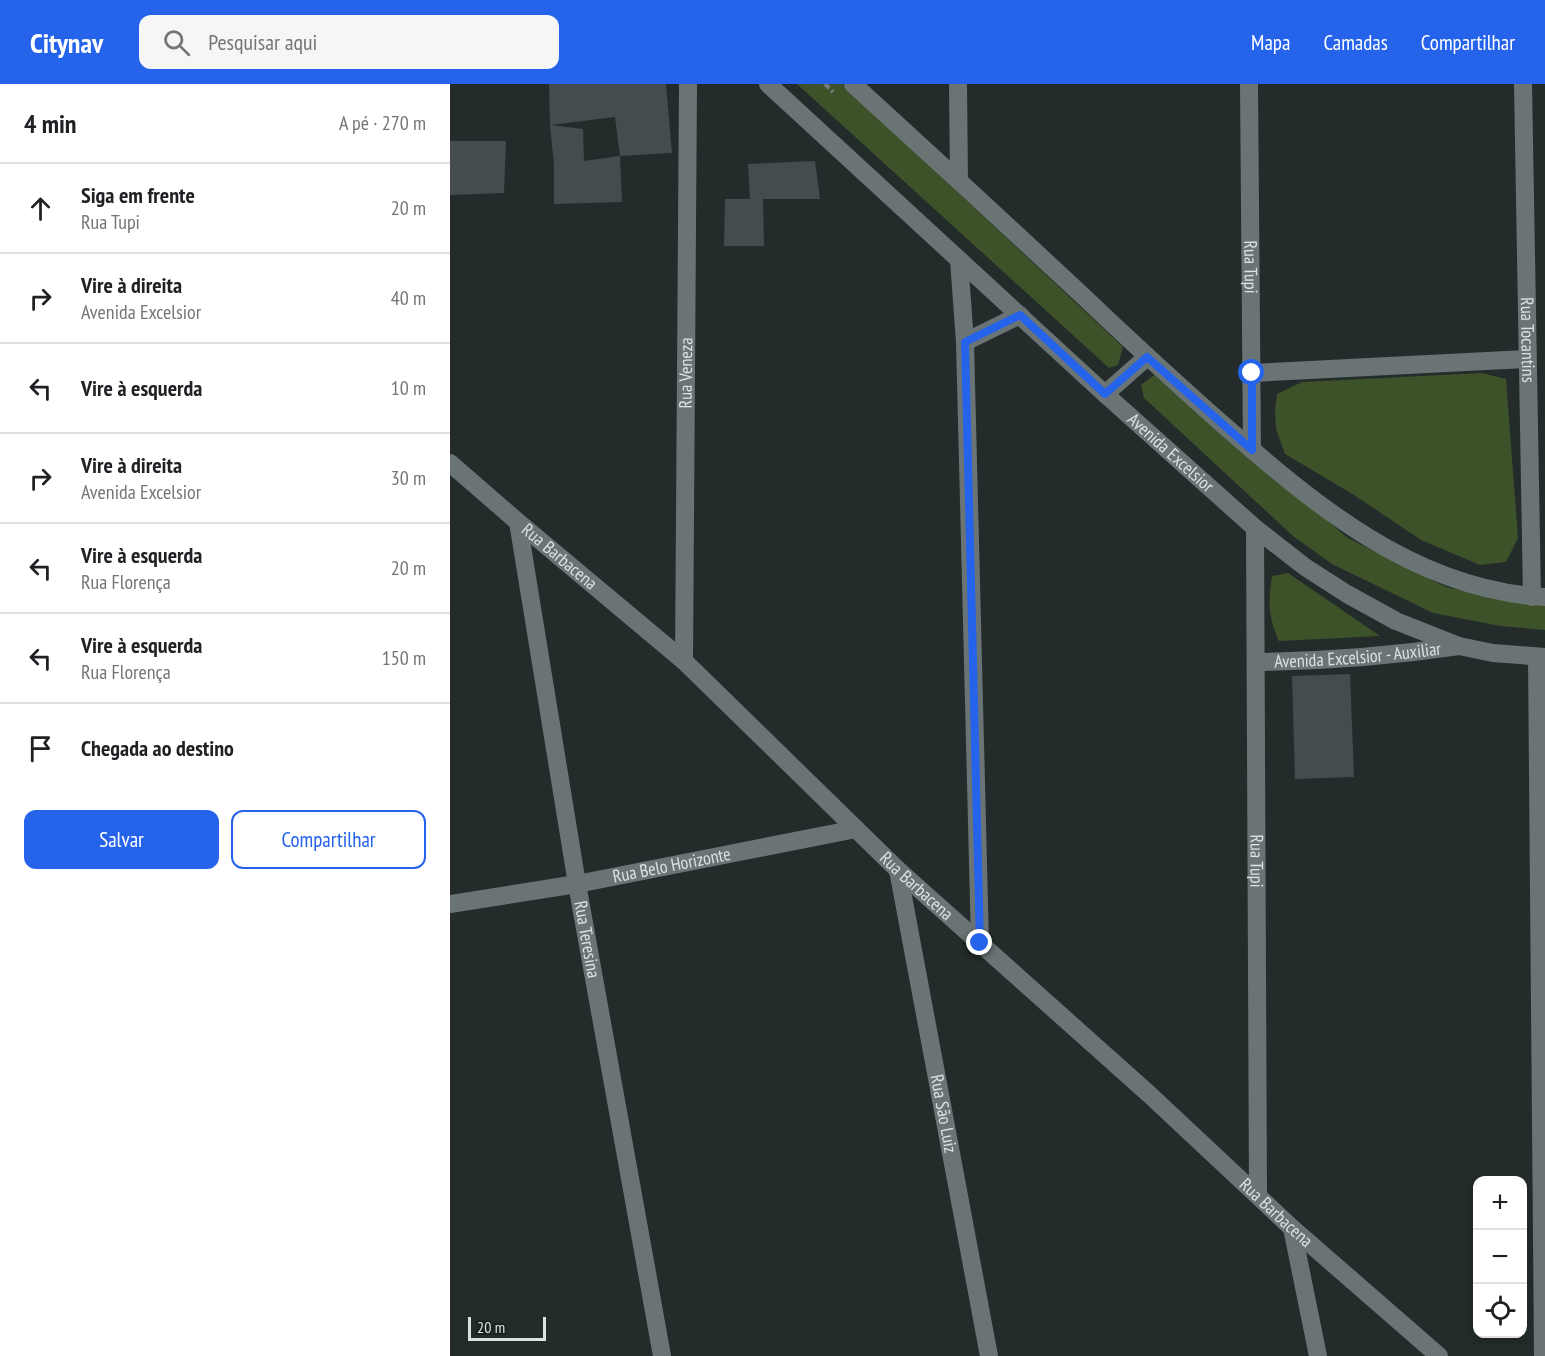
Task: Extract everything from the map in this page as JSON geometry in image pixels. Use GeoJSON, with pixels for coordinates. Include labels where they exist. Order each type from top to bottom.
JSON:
{"type":"FeatureCollection","features":[{"type":"Feature","properties":{"kind":"street","name":"Rua Veneza"},"geometry":{"type":"LineString","coordinates":[[684,661],[688,84]]}},
{"type":"Feature","properties":{"kind":"street","name":"Avenida Excelsior"},"geometry":{"type":"LineString","coordinates":[[768,84],[1105,394],[1255,528],[1305,567],[1396,621],[1459,646],[1493,653],[1541,657]]}},
{"type":"Feature","properties":{"kind":"street"},"geometry":{"type":"LineString","coordinates":[[853,84],[1147,357],[1323,509],[1363,536],[1403,558],[1482,587],[1538,597]]}},
{"type":"Feature","properties":{"kind":"street"},"geometry":{"type":"LineString","coordinates":[[958,84],[960,181]]}},
{"type":"Feature","properties":{"kind":"street","name":"Rua Tupi"},"geometry":{"type":"LineString","coordinates":[[1249,84],[1252,450]]}},
{"type":"Feature","properties":{"kind":"street","name":"Rua Tocantins"},"geometry":{"type":"LineString","coordinates":[[1523,84],[1527,359],[1538,597]]}},
{"type":"Feature","properties":{"kind":"street"},"geometry":{"type":"LineString","coordinates":[[959,260],[965,342],[980,943]]}},
{"type":"Feature","properties":{"kind":"street"},"geometry":{"type":"LineString","coordinates":[[965,342],[1020,315]]}},
{"type":"Feature","properties":{"kind":"street"},"geometry":{"type":"LineString","coordinates":[[1105,394],[1147,357]]}},
{"type":"Feature","properties":{"kind":"street"},"geometry":{"type":"LineString","coordinates":[[1252,373],[1527,359]]}},
{"type":"Feature","properties":{"kind":"street","name":"Rua Barbacena"},"geometry":{"type":"LineString","coordinates":[[450,463],[684,661],[898,870],[1258,1194],[1292,1228],[1439,1356]]}},
{"type":"Feature","properties":{"kind":"street","name":"Rua Teresina"},"geometry":{"type":"LineString","coordinates":[[518,522],[578,884],[663,1356]]}},
{"type":"Feature","properties":{"kind":"street","name":"Rua Tupi"},"geometry":{"type":"LineString","coordinates":[[1255,528],[1258,1194]]}},
{"type":"Feature","properties":{"kind":"street","name":"Avenida Excelsior - Auxiliar"},"geometry":{"type":"LineString","coordinates":[[1256,662],[1319,661],[1459,646]]}},
{"type":"Feature","properties":{"kind":"street"},"geometry":{"type":"LineString","coordinates":[[1541,657],[1543,1356]]}},
{"type":"Feature","properties":{"kind":"street","name":"Rua Belo Horizonte"},"geometry":{"type":"LineString","coordinates":[[450,904],[578,884],[856,829]]}},
{"type":"Feature","properties":{"kind":"street","name":"Rua São Luiz"},"geometry":{"type":"LineString","coordinates":[[898,870],[989,1356]]}},
{"type":"Feature","properties":{"kind":"street"},"geometry":{"type":"LineString","coordinates":[[1292,1228],[1318,1356]]}},
{"type":"Feature","properties":{"kind":"green space"},"geometry":{"type":"Polygon","coordinates":[[[797,84],[842,84],[1123,347],[1118,365],[1109,368],[797,84]]]}},
{"type":"Feature","properties":{"kind":"green space"},"geometry":{"type":"Polygon","coordinates":[[[1482,373],[1506,379],[1518,538],[1506,562],[1480,565],[1421,540],[1354,495],[1285,454],[1276,429],[1277,394],[1302,382],[1482,373]]]}},
{"type":"Feature","properties":{"kind":"green space"},"geometry":{"type":"Polygon","coordinates":[[[1154,375],[1348,538],[1446,587],[1504,599],[1545,604],[1545,630],[1500,626],[1433,613],[1332,564],[1293,536],[1144,398],[1141,385],[1154,375]]]}},
{"type":"Feature","properties":{"kind":"green space"},"geometry":{"type":"Polygon","coordinates":[[[1288,573],[1380,636],[1279,641],[1271,616],[1272,576],[1288,573]]]}},
{"type":"Feature","properties":{"kind":"building"},"geometry":{"type":"Polygon","coordinates":[[[549,84],[666,84],[672,153],[620,156],[615,117],[550,125],[549,84]]]}},
{"type":"Feature","properties":{"kind":"building"},"geometry":{"type":"Polygon","coordinates":[[[550,125],[583,129],[584,161],[620,156],[622,202],[554,204],[554,165],[550,125]]]}},
{"type":"Feature","properties":{"kind":"building"},"geometry":{"type":"Polygon","coordinates":[[[450,141],[506,141],[504,193],[450,195],[450,141]]]}},
{"type":"Feature","properties":{"kind":"building"},"geometry":{"type":"Polygon","coordinates":[[[815,161],[820,199],[763,199],[764,246],[724,246],[725,199],[750,199],[748,164],[815,161]]]}},
{"type":"Feature","properties":{"kind":"building"},"geometry":{"type":"Polygon","coordinates":[[[1350,674],[1354,777],[1295,779],[1292,676],[1350,674]]]}},
{"type":"Feature","properties":{"kind":"route"},"geometry":{"type":"LineString","coordinates":[[980,943],[965,342],[1020,315],[1105,394],[1147,357],[1252,450],[1252,373]]}}]}
